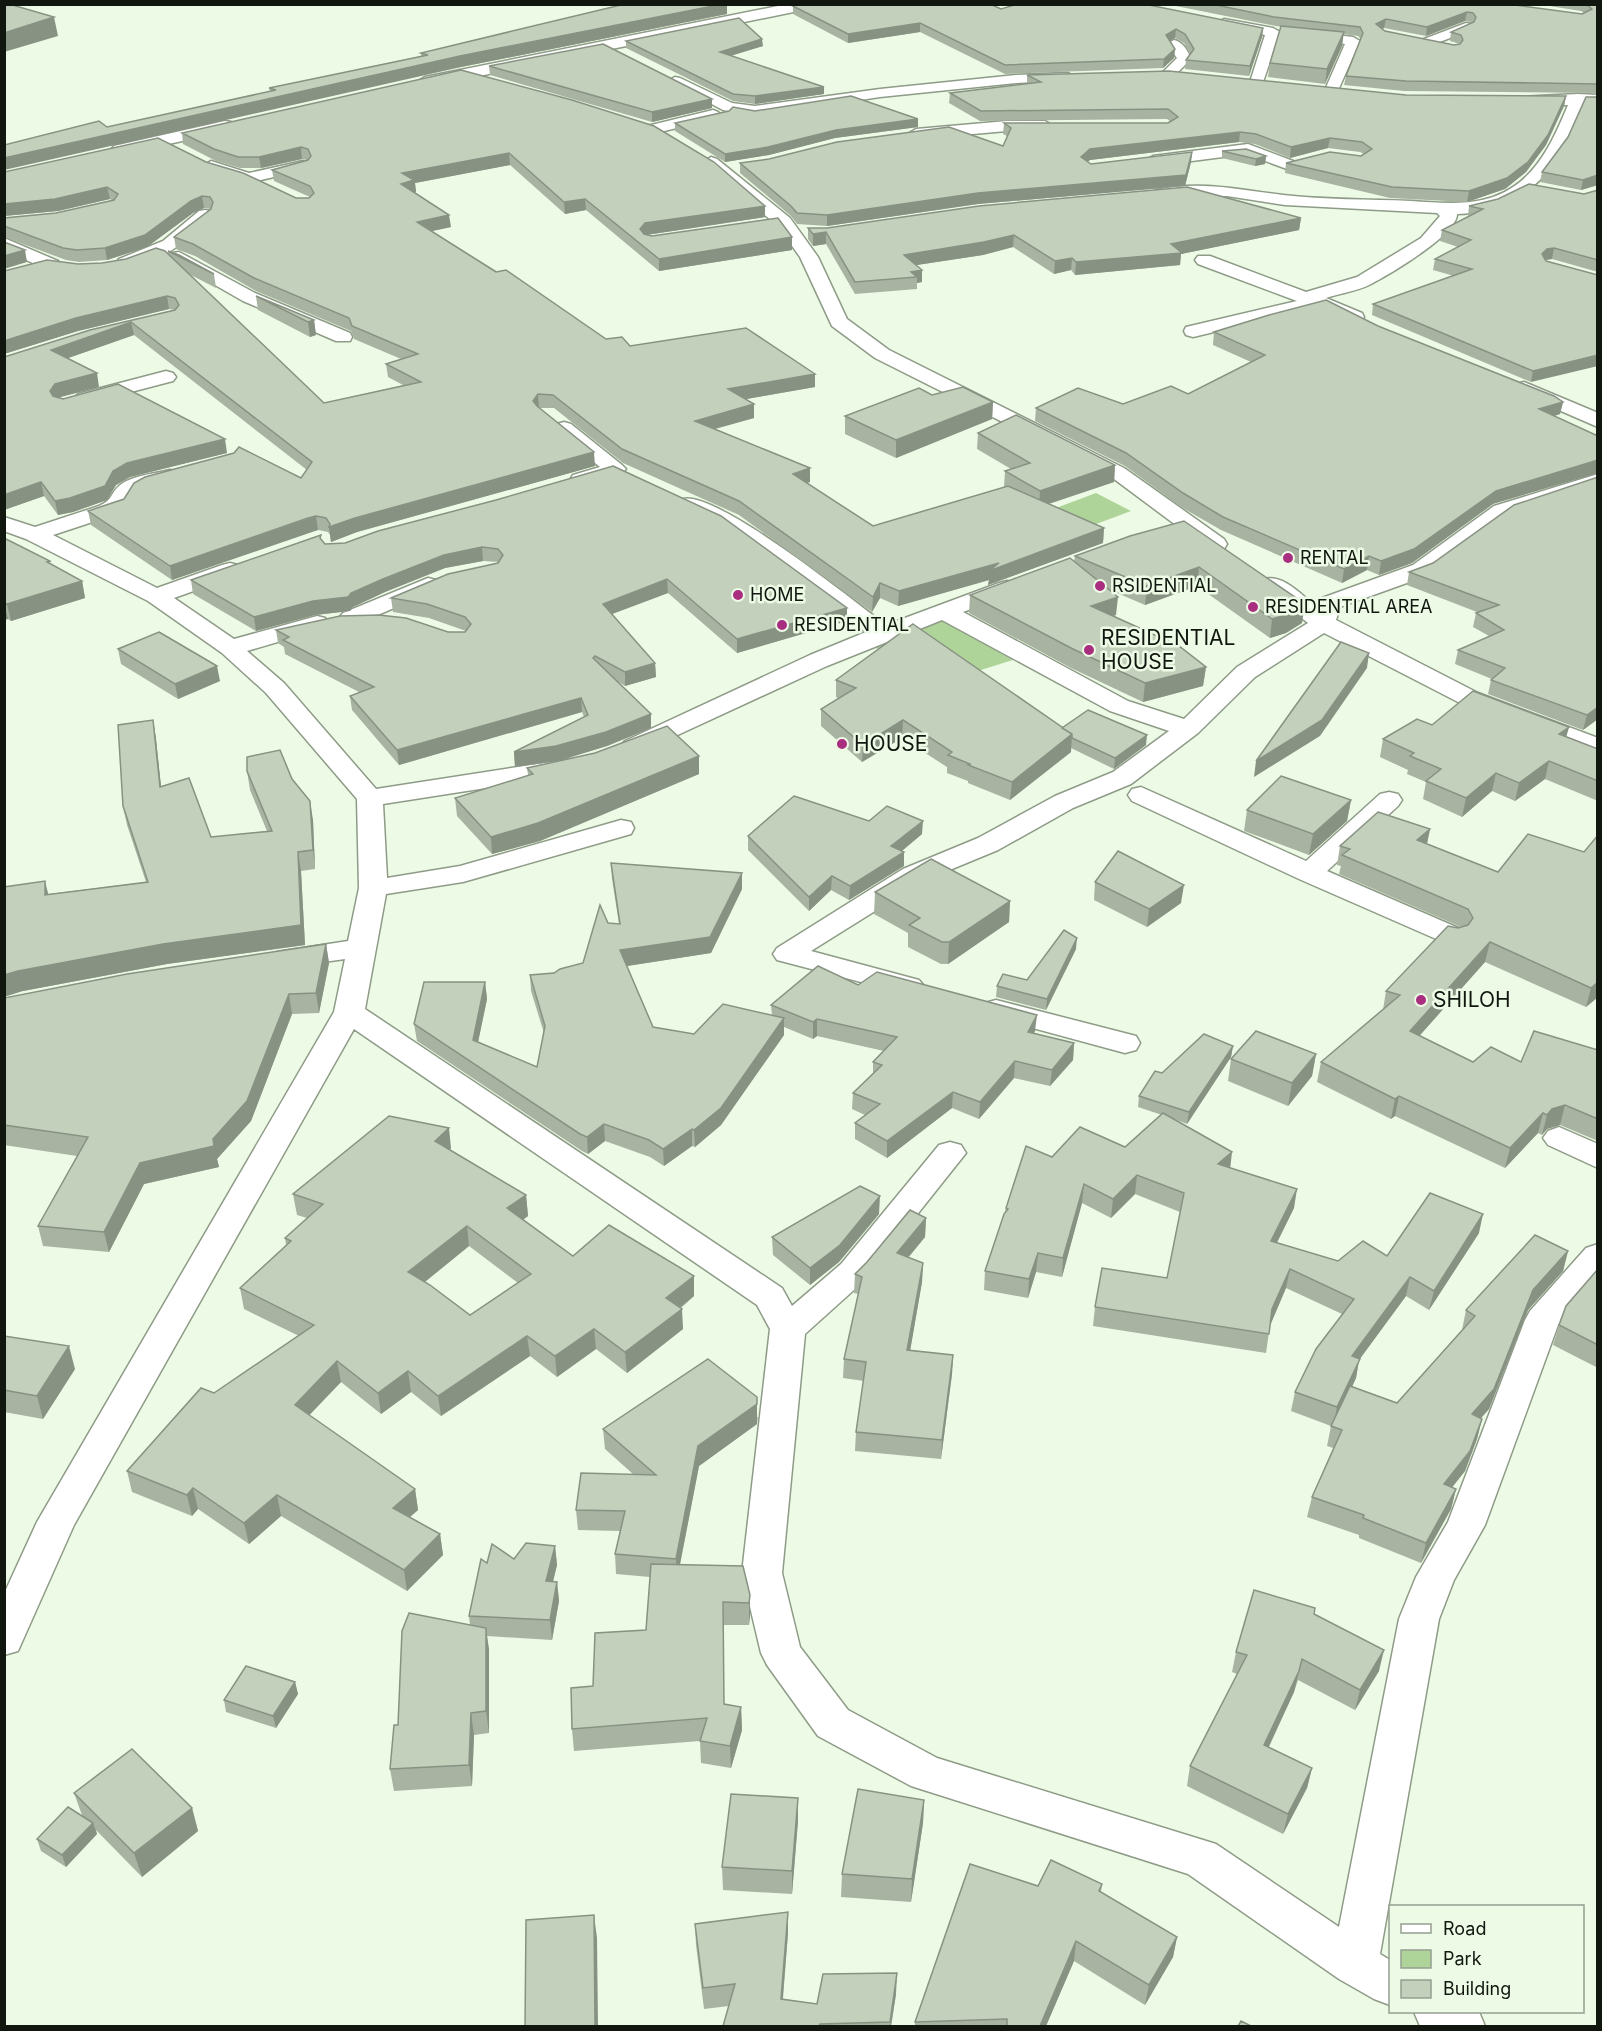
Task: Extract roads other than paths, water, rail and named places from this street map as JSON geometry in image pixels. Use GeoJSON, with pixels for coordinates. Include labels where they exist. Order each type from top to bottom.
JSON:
{"type":"FeatureCollection","features":[{"type":"Feature","properties":{"kind":"street"},"geometry":{"type":"LineString","coordinates":[[415,84],[608,47],[806,5]]}},
{"type":"Feature","properties":{"kind":"street"},"geometry":{"type":"LineString","coordinates":[[1215,22],[1273,32],[1358,41],[1326,91],[1352,93]]}},
{"type":"Feature","properties":{"kind":"street"},"geometry":{"type":"LineString","coordinates":[[1453,48],[1423,41],[1466,27]]}},
{"type":"Feature","properties":{"kind":"street"},"geometry":{"type":"LineString","coordinates":[[1256,84],[1273,32]]}},
{"type":"Feature","properties":{"kind":"street"},"geometry":{"type":"LineString","coordinates":[[1174,44],[1184,58],[1163,75],[1189,76]]}},
{"type":"Feature","properties":{"kind":"street"},"geometry":{"type":"LineString","coordinates":[[608,47],[628,57]]}},
{"type":"Feature","properties":{"kind":"street"},"geometry":{"type":"LineString","coordinates":[[658,72],[728,107],[755,111],[880,93],[1016,79],[1080,77]]}},
{"type":"Feature","properties":{"kind":"street"},"geometry":{"type":"LineString","coordinates":[[461,74],[503,86]]}},
{"type":"Feature","properties":{"kind":"street"},"geometry":{"type":"LineString","coordinates":[[1148,196],[1186,191],[1227,191],[1285,200],[1467,209],[1494,202],[1524,187],[1560,143],[1578,99]]}},
{"type":"Feature","properties":{"kind":"street"},"geometry":{"type":"LineString","coordinates":[[1513,100],[1598,100]]}},
{"type":"Feature","properties":{"kind":"street"},"geometry":{"type":"LineString","coordinates":[[652,129],[724,113],[728,107]]}},
{"type":"Feature","properties":{"kind":"street"},"geometry":{"type":"LineString","coordinates":[[105,154],[242,122]]}},
{"type":"Feature","properties":{"kind":"street"},"geometry":{"type":"LineString","coordinates":[[631,123],[661,132],[722,169],[788,227],[809,256],[839,322],[882,354],[1117,472],[1234,557]]}},
{"type":"Feature","properties":{"kind":"street"},"geometry":{"type":"LineString","coordinates":[[904,136],[996,127],[1064,126]]}},
{"type":"Feature","properties":{"kind":"street"},"geometry":{"type":"LineString","coordinates":[[161,141],[177,150]]}},
{"type":"Feature","properties":{"kind":"street"},"geometry":{"type":"LineString","coordinates":[[1134,163],[1248,149],[1287,164]]}},
{"type":"Feature","properties":{"kind":"street"},"geometry":{"type":"LineString","coordinates":[[194,160],[248,178],[276,191]]}},
{"type":"Feature","properties":{"kind":"street"},"geometry":{"type":"LineString","coordinates":[[1264,170],[1308,160]]}},
{"type":"Feature","properties":{"kind":"street"},"geometry":{"type":"LineString","coordinates":[[248,178],[303,166]]}},
{"type":"Feature","properties":{"kind":"street"},"geometry":{"type":"LineString","coordinates":[[722,169],[745,166]]}},
{"type":"Feature","properties":{"kind":"street"},"geometry":{"type":"LineString","coordinates":[[1186,191],[1242,176]]}},
{"type":"Feature","properties":{"kind":"street"},"geometry":{"type":"LineString","coordinates":[[1524,187],[1547,191]]}},
{"type":"Feature","properties":{"kind":"street"},"geometry":{"type":"LineString","coordinates":[[1193,332],[1312,300],[1363,281],[1427,242],[1449,217],[1447,209],[1443,209]]}},
{"type":"Feature","properties":{"kind":"street"},"geometry":{"type":"LineString","coordinates":[[104,267],[122,264],[159,252],[186,233],[205,215]]}},
{"type":"Feature","properties":{"kind":"street"},"geometry":{"type":"LineString","coordinates":[[762,225],[816,232]]}},
{"type":"Feature","properties":{"kind":"street"},"geometry":{"type":"LineString","coordinates":[[4,243],[61,266],[26,271]]}},
{"type":"Feature","properties":{"kind":"street"},"geometry":{"type":"LineString","coordinates":[[159,252],[188,261],[249,297],[343,337]]}},
{"type":"Feature","properties":{"kind":"street"},"geometry":{"type":"LineString","coordinates":[[1204,260],[1312,300],[1329,304],[1374,327]]}},
{"type":"Feature","properties":{"kind":"street"},"geometry":{"type":"LineString","coordinates":[[65,404],[166,377]]}},
{"type":"Feature","properties":{"kind":"street"},"geometry":{"type":"LineString","coordinates":[[1505,381],[1598,421]]}},
{"type":"Feature","properties":{"kind":"street"},"geometry":{"type":"LineString","coordinates":[[546,414],[624,474],[560,487]]}},
{"type":"Feature","properties":{"kind":"street"},"geometry":{"type":"LineString","coordinates":[[34,534],[118,506],[126,491],[139,484],[195,469]]}},
{"type":"Feature","properties":{"kind":"street"},"geometry":{"type":"LineString","coordinates":[[933,993],[787,954],[913,875],[988,844],[1064,802],[1122,778],[1189,728],[1246,672],[1323,624],[1330,603],[1421,570],[1502,511],[1598,480]]}},
{"type":"Feature","properties":{"kind":"street"},"geometry":{"type":"LineString","coordinates":[[669,494],[730,522],[884,634]]}},
{"type":"Feature","properties":{"kind":"street"},"geometry":{"type":"LineString","coordinates":[[4,523],[34,534],[156,596],[230,648],[275,688],[370,798],[373,888],[349,1012],[56,1522],[4,1639]]}},
{"type":"Feature","properties":{"kind":"street"},"geometry":{"type":"LineString","coordinates":[[1157,535],[1190,526]]}},
{"type":"Feature","properties":{"kind":"street"},"geometry":{"type":"LineString","coordinates":[[156,596],[254,562]]}},
{"type":"Feature","properties":{"kind":"street"},"geometry":{"type":"LineString","coordinates":[[1252,570],[1323,624],[1469,699],[1598,747]]}},
{"type":"Feature","properties":{"kind":"street"},"geometry":{"type":"LineString","coordinates":[[351,618],[448,578]]}},
{"type":"Feature","properties":{"kind":"street"},"geometry":{"type":"LineString","coordinates":[[370,798],[561,770],[605,756],[690,723],[759,687],[884,634],[1030,579]]}},
{"type":"Feature","properties":{"kind":"street"},"geometry":{"type":"LineString","coordinates":[[945,612],[1119,706],[1189,728]]}},
{"type":"Feature","properties":{"kind":"street"},"geometry":{"type":"LineString","coordinates":[[230,648],[318,623],[351,618],[397,619]]}},
{"type":"Feature","properties":{"kind":"street"},"geometry":{"type":"LineString","coordinates":[[1141,795],[1309,873],[1453,936]]}},
{"type":"Feature","properties":{"kind":"street"},"geometry":{"type":"LineString","coordinates":[[1309,873],[1389,800]]}},
{"type":"Feature","properties":{"kind":"street"},"geometry":{"type":"LineString","coordinates":[[373,888],[463,873],[621,828]]}},
{"type":"Feature","properties":{"kind":"street"},"geometry":{"type":"LineString","coordinates":[[259,962],[361,948]]}},
{"type":"Feature","properties":{"kind":"street"},"geometry":{"type":"LineString","coordinates":[[967,1002],[1125,1043]]}},
{"type":"Feature","properties":{"kind":"street"},"geometry":{"type":"LineString","coordinates":[[349,1012],[770,1297],[788,1329],[762,1573],[782,1653],[833,1723],[926,1773],[1201,1858],[1355,1964],[1389,1983]]}},
{"type":"Feature","properties":{"kind":"street"},"geometry":{"type":"LineString","coordinates":[[1559,1138],[1598,1156]]}},
{"type":"Feature","properties":{"kind":"street"},"geometry":{"type":"LineString","coordinates":[[788,1329],[854,1272],[950,1154]]}},
{"type":"Feature","properties":{"kind":"street"},"geometry":{"type":"LineString","coordinates":[[1355,1964],[1419,1619],[1436,1577],[1466,1525],[1542,1320],[1598,1256]]}},
{"type":"Feature","properties":{"kind":"street"},"geometry":{"type":"LineString","coordinates":[[1439,2013],[1462,2026]]}},
{"type":"Feature","properties":{"kind":"place","name":"RENTAL"},"geometry":{"type":"Point","coordinates":[1288,558]}},
{"type":"Feature","properties":{"kind":"place","name":"RSIDENTIAL"},"geometry":{"type":"Point","coordinates":[1100,586]}},
{"type":"Feature","properties":{"kind":"place","name":"HOME"},"geometry":{"type":"Point","coordinates":[738,595]}},
{"type":"Feature","properties":{"kind":"place","name":"RESIDENTIAL AREA"},"geometry":{"type":"Point","coordinates":[1253,607]}},
{"type":"Feature","properties":{"kind":"place","name":"RESIDENTIAL"},"geometry":{"type":"Point","coordinates":[782,625]}},
{"type":"Feature","properties":{"kind":"place","name":"RESIDENTIAL HOUSE"},"geometry":{"type":"Point","coordinates":[1089,650]}},
{"type":"Feature","properties":{"kind":"place","name":"HOUSE"},"geometry":{"type":"Point","coordinates":[842,744]}},
{"type":"Feature","properties":{"kind":"place","name":"SHILOH"},"geometry":{"type":"Point","coordinates":[1421,1000]}}]}
